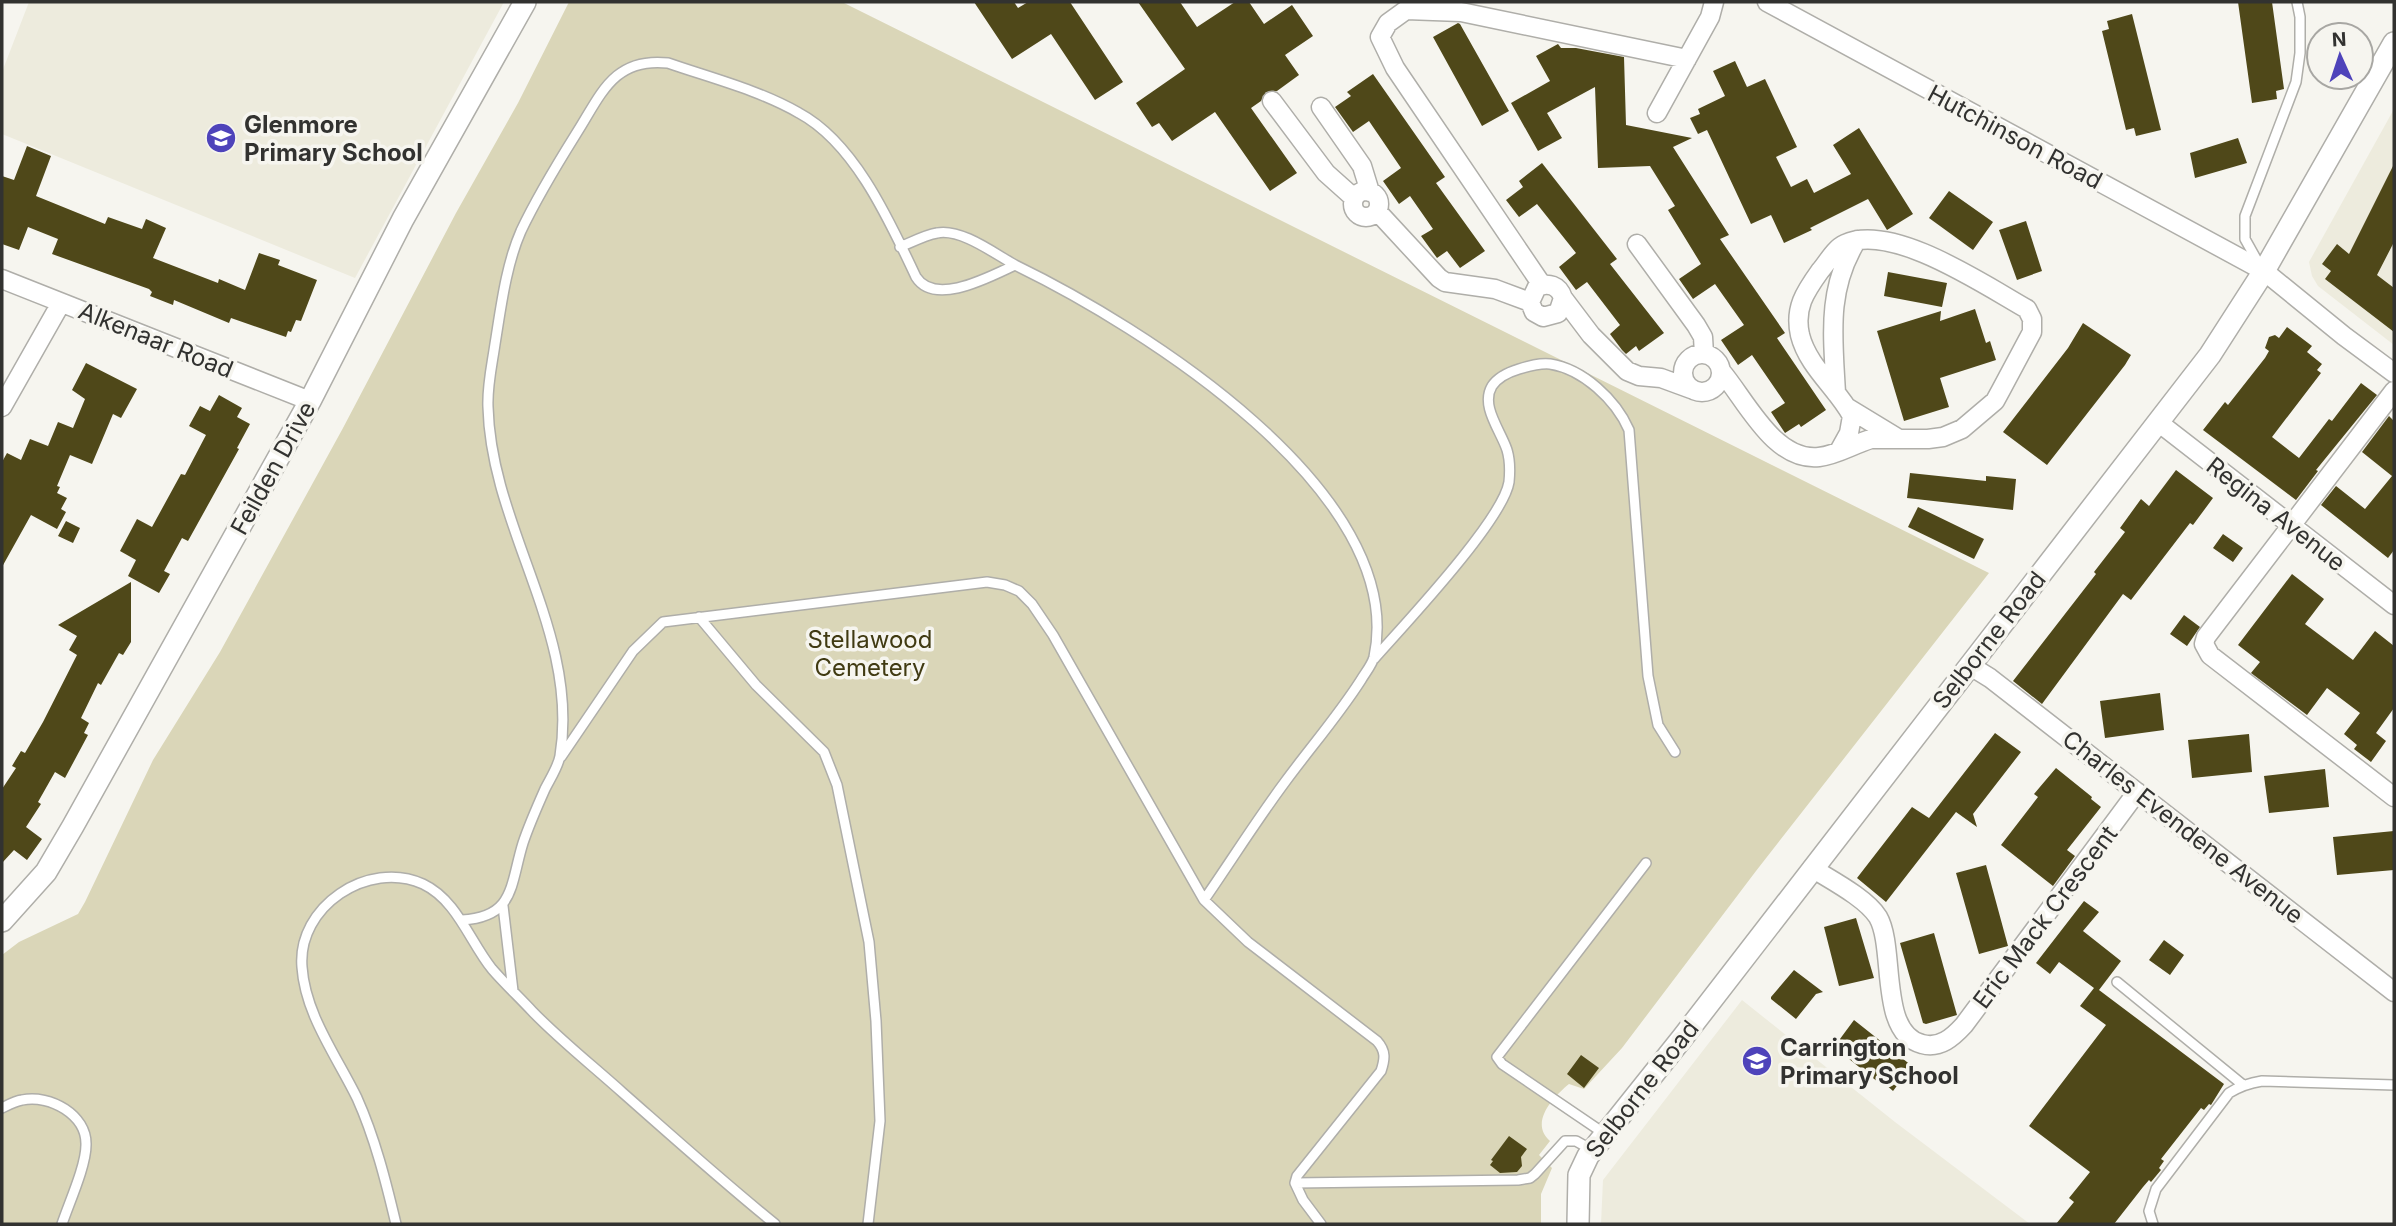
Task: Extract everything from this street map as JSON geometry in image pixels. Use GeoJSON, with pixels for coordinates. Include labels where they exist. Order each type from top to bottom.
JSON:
{"type":"FeatureCollection","features":[{"type":"Feature","properties":{"kind":"street","name":"Feilden Drive"},"geometry":{"type":"LineString","coordinates":[[2,921],[46,872],[66,838],[310,401],[403,219],[525,2]]}},
{"type":"Feature","properties":{"kind":"street"},"geometry":{"type":"LineString","coordinates":[[1657,113],[1710,17],[1714,2]]}},
{"type":"Feature","properties":{"kind":"street","name":"Hutchinson Road"},"geometry":{"type":"LineString","coordinates":[[1767,2],[2264,271],[2394,373]]}},
{"type":"Feature","properties":{"kind":"street"},"geometry":{"type":"LineString","coordinates":[[1591,335],[1534,312],[1536,291],[1395,68],[1380,37],[1388,23],[1406,10],[1461,12],[1687,59]]}},
{"type":"Feature","properties":{"kind":"street","name":"Selborne Road"},"geometry":{"type":"LineString","coordinates":[[1578,1224],[1579,1175],[1582,1164],[2210,355],[2264,271],[2394,43]]}},
{"type":"Feature","properties":{"kind":"street"},"geometry":{"type":"LineString","coordinates":[[1272,101],[1326,173],[1362,195]]}},
{"type":"Feature","properties":{"kind":"street"},"geometry":{"type":"LineString","coordinates":[[1321,107],[1362,166],[1362,195],[1353,209],[1362,217],[1373,216],[1377,211],[1439,278],[1455,285],[1495,289],[1536,291],[1548,284],[1558,288],[1591,335],[1628,371],[1639,376],[1661,378],[1745,406]]}},
{"type":"Feature","properties":{"kind":"street"},"geometry":{"type":"LineString","coordinates":[[1836,393],[1833,309],[1842,267],[1857,240]]}},
{"type":"Feature","properties":{"kind":"street"},"geometry":{"type":"LineString","coordinates":[[1661,378],[1685,364],[1692,356],[1704,354],[1717,361],[1745,406],[1788,451],[1799,456],[1821,457],[1839,451],[1871,439],[1943,438],[1962,429],[1995,401],[2032,332],[2032,319],[2028,309],[1946,264],[1889,241],[1857,240],[1836,250],[1802,296],[1798,313],[1800,335],[1805,348],[1852,416],[1851,427],[1839,451]]}},
{"type":"Feature","properties":{"kind":"street"},"geometry":{"type":"LineString","coordinates":[[1637,244],[1696,325],[1703,337],[1704,354]]}},
{"type":"Feature","properties":{"kind":"street","name":"Alkenaar Road"},"geometry":{"type":"LineString","coordinates":[[2,279],[310,401]]}},
{"type":"Feature","properties":{"kind":"street"},"geometry":{"type":"LineString","coordinates":[[1543,317],[1558,313],[1562,309],[1563,298]]}},
{"type":"Feature","properties":{"kind":"street"},"geometry":{"type":"LineString","coordinates":[[2,407],[61,303]]}},
{"type":"Feature","properties":{"kind":"street"},"geometry":{"type":"LineString","coordinates":[[1685,364],[1684,380],[1696,390]]}},
{"type":"Feature","properties":{"kind":"street"},"geometry":{"type":"LineString","coordinates":[[1696,390],[1716,386],[1721,371]]}},
{"type":"Feature","properties":{"kind":"street"},"geometry":{"type":"LineString","coordinates":[[2394,391],[2206,636],[2205,648],[2394,797]]}},
{"type":"Feature","properties":{"kind":"street"},"geometry":{"type":"LineString","coordinates":[[1848,408],[1899,439]]}},
{"type":"Feature","properties":{"kind":"street","name":"Regina Avenue"},"geometry":{"type":"LineString","coordinates":[[2158,422],[2394,606]]}},
{"type":"Feature","properties":{"kind":"street","name":"Charles Evendene Avenue"},"geometry":{"type":"LineString","coordinates":[[1969,665],[2394,992]]}},
{"type":"Feature","properties":{"kind":"street","name":"Eric Mack Crescent"},"geometry":{"type":"LineString","coordinates":[[1812,868],[1854,895],[1878,917],[1893,1003],[1901,1027],[1908,1037],[1918,1043],[1937,1044],[1948,1041],[1964,1025],[2137,792]]}},
{"type":"Feature","properties":{"kind":"lane"},"geometry":{"type":"LineString","coordinates":[[2264,271],[2245,239],[2245,216],[2296,82],[2300,53],[2297,2]]}},
{"type":"Feature","properties":{"kind":"lane"},"geometry":{"type":"LineString","coordinates":[[560,760],[563,710],[557,660],[502,487],[492,445],[488,394],[500,316],[520,234],[602,91],[624,70],[649,61],[668,63],[780,103],[821,127],[866,180],[919,282],[935,290],[953,289],[1015,265]]}},
{"type":"Feature","properties":{"kind":"lane"},"geometry":{"type":"LineString","coordinates":[[900,247],[936,233],[952,233],[977,243],[1121,322],[1230,400],[1293,460],[1330,500],[1359,549],[1376,614],[1373,660]]}},
{"type":"Feature","properties":{"kind":"lane"},"geometry":{"type":"LineString","coordinates":[[1204,900],[1258,818],[1348,699],[1373,660],[1464,553],[1503,499],[1509,464],[1507,452],[1488,405],[1493,385],[1510,372],[1549,364],[1574,373],[1609,398],[1623,415],[1629,429],[1648,676],[1658,725],[1675,752]]}},
{"type":"Feature","properties":{"kind":"lane"},"geometry":{"type":"LineString","coordinates":[[513,990],[503,906],[524,841],[560,760],[633,651],[649,633],[663,622],[699,617],[964,583],[1006,585],[1018,591],[1032,604],[1053,635],[1204,900],[1248,942],[1383,1048],[1384,1062],[1381,1071],[1297,1176],[1295,1183],[1303,1200],[1321,1224]]}},
{"type":"Feature","properties":{"kind":"lane"},"geometry":{"type":"LineString","coordinates":[[699,617],[756,685],[824,752],[837,785],[869,942],[876,1021],[880,1121],[868,1224]]}},
{"type":"Feature","properties":{"kind":"lane"},"geometry":{"type":"LineString","coordinates":[[1599,1142],[1502,1064],[1497,1057],[1646,863]]}},
{"type":"Feature","properties":{"kind":"lane"},"geometry":{"type":"LineString","coordinates":[[396,1224],[387,1185],[357,1098],[311,1005],[305,986],[302,952],[306,935],[317,914],[347,888],[370,879],[387,877],[422,884],[435,891],[462,920],[492,969],[534,1013],[775,1224]]}},
{"type":"Feature","properties":{"kind":"lane"},"geometry":{"type":"LineString","coordinates":[[462,920],[494,914],[503,906]]}},
{"type":"Feature","properties":{"kind":"lane"},"geometry":{"type":"LineString","coordinates":[[2116,982],[2243,1085]]}},
{"type":"Feature","properties":{"kind":"lane"},"geometry":{"type":"LineString","coordinates":[[2152,1224],[2149,1211],[2156,1189],[2230,1093],[2243,1085],[2262,1081],[2394,1085]]}},
{"type":"Feature","properties":{"kind":"lane"},"geometry":{"type":"LineString","coordinates":[[2,1108],[22,1100],[42,1100],[62,1107],[78,1120],[86,1142],[85,1155],[62,1224]]}},
{"type":"Feature","properties":{"kind":"lane"},"geometry":{"type":"LineString","coordinates":[[1295,1183],[1518,1180],[1530,1178],[1535,1174],[1565,1141],[1599,1142]]}},
{"type":"Feature","properties":{"kind":"shaded area","name":"Glenmore Primary School"},"geometry":{"type":"Polygon","coordinates":[[[29,2],[504,2],[355,278],[2,134],[2,72],[29,2]]]}},
{"type":"Feature","properties":{"kind":"shaded area"},"geometry":{"type":"Polygon","coordinates":[[[2394,109],[2394,345],[2318,286],[2312,276],[2309,262],[2394,109]]]}},
{"type":"Feature","properties":{"kind":"shaded area","name":"Carrington Primary School"},"geometry":{"type":"Polygon","coordinates":[[[1742,1000],[1895,1122],[2030,1224],[1601,1224],[1603,1180],[1742,1000]]]}},
{"type":"Feature","properties":{"kind":"green space","name":"Stellawood Cemetery"},"geometry":{"type":"Polygon","coordinates":[[[569,2],[842,2],[1989,573],[1756,871],[1622,1048],[1584,1089],[1569,1084],[1550,1103],[1542,1126],[1550,1141],[1539,1155],[1552,1168],[1541,1194],[1541,1224],[2,1224],[2,955],[19,942],[78,914],[153,760],[220,652],[343,428],[456,213],[518,103],[569,2]]]}},
{"type":"Feature","properties":{"kind":"building"},"geometry":{"type":"Polygon","coordinates":[[[974,2],[1014,2],[1018,8],[1028,2],[1070,2],[1123,82],[1095,100],[1051,34],[1012,59],[974,2]]]}},
{"type":"Feature","properties":{"kind":"building"},"geometry":{"type":"Polygon","coordinates":[[[1138,2],[1180,2],[1197,27],[1235,2],[1249,2],[1264,24],[1292,5],[1313,36],[1285,55],[1299,75],[1277,91],[1266,92],[1261,101],[1251,108],[1297,173],[1270,191],[1215,112],[1172,141],[1159,123],[1152,127],[1136,103],[1185,69],[1138,2]]]}},
{"type":"Feature","properties":{"kind":"building"},"geometry":{"type":"Polygon","coordinates":[[[2238,2],[2272,2],[2284,89],[2276,91],[2277,99],[2252,103],[2238,2]]]}},
{"type":"Feature","properties":{"kind":"building"},"geometry":{"type":"Polygon","coordinates":[[[2132,14],[2161,130],[2136,136],[2134,128],[2126,130],[2102,31],[2109,29],[2107,21],[2132,14]]]}},
{"type":"Feature","properties":{"kind":"building"},"geometry":{"type":"Polygon","coordinates":[[[1458,23],[1509,111],[1482,126],[1433,37],[1458,23]]]}},
{"type":"Feature","properties":{"kind":"building"},"geometry":{"type":"Polygon","coordinates":[[[1558,44],[1561,48],[1576,48],[1624,57],[1626,125],[1692,138],[1673,147],[1729,235],[1720,239],[1785,333],[1777,338],[1826,410],[1801,427],[1799,424],[1785,433],[1771,412],[1785,403],[1752,355],[1738,365],[1721,340],[1744,325],[1715,284],[1693,299],[1679,279],[1701,264],[1668,210],[1675,206],[1650,166],[1598,168],[1595,87],[1547,113],[1562,138],[1538,151],[1511,103],[1550,81],[1536,56],[1558,44]]]}},
{"type":"Feature","properties":{"kind":"building"},"geometry":{"type":"Polygon","coordinates":[[[1735,61],[1747,87],[1765,79],[1797,147],[1776,157],[1791,187],[1807,179],[1814,193],[1851,174],[1833,145],[1859,128],[1913,214],[1887,230],[1868,199],[1784,243],[1771,215],[1751,224],[1707,130],[1698,134],[1690,118],[1700,114],[1698,109],[1725,96],[1713,71],[1735,61]]]}},
{"type":"Feature","properties":{"kind":"building"},"geometry":{"type":"Polygon","coordinates":[[[1373,74],[1445,177],[1436,183],[1485,251],[1460,268],[1447,251],[1437,258],[1421,236],[1433,229],[1410,196],[1399,204],[1383,181],[1401,168],[1369,121],[1353,132],[1335,107],[1351,96],[1347,92],[1373,74]]]}},
{"type":"Feature","properties":{"kind":"building"},"geometry":{"type":"Polygon","coordinates":[[[2238,138],[2247,163],[2195,178],[2190,153],[2238,138]]]}},
{"type":"Feature","properties":{"kind":"building"},"geometry":{"type":"Polygon","coordinates":[[[27,146],[51,156],[36,196],[105,224],[108,217],[142,229],[146,219],[166,228],[153,258],[218,283],[219,279],[245,290],[259,253],[280,260],[278,265],[317,280],[301,321],[296,320],[286,337],[231,318],[229,323],[174,300],[173,305],[150,296],[152,292],[149,289],[52,254],[58,239],[28,227],[19,250],[2,244],[2,176],[14,180],[27,146]]]}},
{"type":"Feature","properties":{"kind":"building"},"geometry":{"type":"Polygon","coordinates":[[[1542,163],[1617,259],[1610,264],[1664,333],[1639,351],[1636,346],[1626,354],[1622,350],[1610,334],[1620,325],[1587,282],[1576,290],[1559,267],[1576,253],[1537,204],[1519,217],[1506,200],[1523,187],[1519,181],[1542,163]]]}},
{"type":"Feature","properties":{"kind":"building"},"geometry":{"type":"Polygon","coordinates":[[[2394,164],[2394,242],[2377,275],[2394,288],[2394,332],[2325,279],[2331,271],[2322,264],[2337,244],[2349,254],[2394,164]]]}},
{"type":"Feature","properties":{"kind":"building"},"geometry":{"type":"Polygon","coordinates":[[[1949,191],[1993,222],[1973,250],[1929,218],[1949,191]]]}},
{"type":"Feature","properties":{"kind":"building"},"geometry":{"type":"Polygon","coordinates":[[[2026,221],[2042,271],[2017,280],[1999,230],[2026,221]]]}},
{"type":"Feature","properties":{"kind":"building"},"geometry":{"type":"Polygon","coordinates":[[[1888,272],[1947,283],[1942,307],[1884,296],[1888,272]]]}},
{"type":"Feature","properties":{"kind":"building"},"geometry":{"type":"Polygon","coordinates":[[[1975,309],[1986,343],[1990,341],[1996,360],[1940,378],[1949,407],[1904,421],[1877,331],[1941,311],[1940,321],[1975,309]]]}},
{"type":"Feature","properties":{"kind":"building"},"geometry":{"type":"Polygon","coordinates":[[[2083,323],[2131,355],[2047,465],[2003,432],[2068,348],[2083,323]]]}},
{"type":"Feature","properties":{"kind":"building"},"geometry":{"type":"Polygon","coordinates":[[[2287,327],[2312,346],[2307,352],[2322,364],[2317,370],[2321,373],[2272,437],[2299,458],[2361,383],[2377,395],[2316,470],[2318,471],[2296,500],[2203,430],[2225,402],[2228,405],[2265,358],[2269,351],[2265,348],[2269,337],[2275,335],[2279,338],[2287,327]]]}},
{"type":"Feature","properties":{"kind":"building"},"geometry":{"type":"Polygon","coordinates":[[[86,363],[137,389],[121,418],[113,414],[92,464],[70,455],[57,486],[60,487],[57,493],[67,498],[61,509],[66,512],[57,529],[31,515],[2,567],[2,462],[7,453],[21,460],[30,439],[48,446],[58,422],[73,428],[85,399],[72,390],[86,363]]]}},
{"type":"Feature","properties":{"kind":"building"},"geometry":{"type":"Polygon","coordinates":[[[219,395],[242,408],[237,417],[250,424],[188,541],[182,538],[164,571],[170,574],[159,593],[128,576],[136,560],[120,551],[137,519],[152,527],[181,474],[185,475],[206,435],[189,426],[200,406],[210,411],[219,395]]]}},
{"type":"Feature","properties":{"kind":"building"},"geometry":{"type":"Polygon","coordinates":[[[2389,416],[2394,421],[2394,550],[2388,558],[2321,505],[2336,486],[2365,509],[2392,476],[2362,452],[2389,416]]]}},
{"type":"Feature","properties":{"kind":"building"},"geometry":{"type":"Polygon","coordinates":[[[2176,470],[2213,498],[2193,525],[2190,523],[2131,600],[2123,594],[2042,704],[2013,681],[2096,574],[2094,572],[2125,532],[2120,528],[2141,499],[2149,506],[2176,470]]]}},
{"type":"Feature","properties":{"kind":"building"},"geometry":{"type":"Polygon","coordinates":[[[1910,473],[1986,481],[1986,476],[2016,479],[2013,510],[1907,498],[1910,473]]]}},
{"type":"Feature","properties":{"kind":"building"},"geometry":{"type":"Polygon","coordinates":[[[1918,507],[1984,539],[1974,559],[1908,527],[1918,507]]]}},
{"type":"Feature","properties":{"kind":"building"},"geometry":{"type":"Polygon","coordinates":[[[66,521],[80,528],[73,543],[58,536],[66,521]]]}},
{"type":"Feature","properties":{"kind":"building"},"geometry":{"type":"Polygon","coordinates":[[[2223,534],[2243,548],[2233,562],[2213,548],[2223,534]]]}},
{"type":"Feature","properties":{"kind":"building"},"geometry":{"type":"Polygon","coordinates":[[[2292,574],[2324,599],[2305,624],[2353,660],[2375,631],[2394,646],[2394,708],[2376,733],[2386,741],[2371,762],[2354,749],[2357,745],[2344,734],[2360,713],[2327,688],[2307,715],[2251,673],[2260,662],[2238,645],[2292,574]]]}},
{"type":"Feature","properties":{"kind":"building"},"geometry":{"type":"Polygon","coordinates":[[[131,582],[131,642],[123,655],[119,653],[101,685],[98,683],[81,718],[89,723],[84,733],[88,735],[65,778],[55,772],[38,802],[41,804],[26,827],[42,839],[27,860],[14,850],[2,863],[2,789],[16,768],[12,766],[21,751],[25,753],[43,722],[77,655],[69,650],[77,636],[58,625],[131,582]]]}},
{"type":"Feature","properties":{"kind":"building"},"geometry":{"type":"Polygon","coordinates":[[[2184,615],[2200,627],[2187,646],[2170,634],[2184,615]]]}},
{"type":"Feature","properties":{"kind":"building"},"geometry":{"type":"Polygon","coordinates":[[[2160,693],[2164,730],[2105,738],[2100,701],[2160,693]]]}},
{"type":"Feature","properties":{"kind":"building"},"geometry":{"type":"Polygon","coordinates":[[[1995,733],[2021,752],[1973,814],[1977,827],[1956,812],[1886,902],[1857,878],[1912,807],[1929,818],[1995,733]]]}},
{"type":"Feature","properties":{"kind":"building"},"geometry":{"type":"Polygon","coordinates":[[[2249,734],[2252,772],[2192,778],[2188,740],[2249,734]]]}},
{"type":"Feature","properties":{"kind":"building"},"geometry":{"type":"Polygon","coordinates":[[[2056,768],[2101,807],[2067,850],[2075,856],[2053,886],[2001,845],[2038,797],[2034,794],[2056,768]]]}},
{"type":"Feature","properties":{"kind":"building"},"geometry":{"type":"Polygon","coordinates":[[[2325,769],[2329,807],[2269,813],[2264,776],[2325,769]]]}},
{"type":"Feature","properties":{"kind":"building"},"geometry":{"type":"Polygon","coordinates":[[[2394,831],[2394,870],[2337,875],[2333,837],[2394,831]]]}},
{"type":"Feature","properties":{"kind":"building"},"geometry":{"type":"Polygon","coordinates":[[[1986,865],[2008,946],[1979,954],[1956,873],[1986,865]]]}},
{"type":"Feature","properties":{"kind":"building"},"geometry":{"type":"Polygon","coordinates":[[[2084,901],[2099,912],[2083,931],[2121,961],[2099,990],[2224,1084],[2211,1105],[2204,1110],[2201,1108],[2161,1159],[2164,1161],[2159,1168],[2161,1170],[2151,1182],[2149,1180],[2114,1224],[2056,1224],[2074,1202],[2069,1198],[2090,1172],[2029,1126],[2106,1025],[2080,1006],[2094,988],[2059,962],[2050,974],[2036,963],[2084,901]]]}},
{"type":"Feature","properties":{"kind":"building"},"geometry":{"type":"Polygon","coordinates":[[[1856,918],[1874,978],[1839,986],[1824,927],[1856,918]]]}},
{"type":"Feature","properties":{"kind":"building"},"geometry":{"type":"Polygon","coordinates":[[[1934,933],[1957,1015],[1926,1024],[1923,1023],[1900,943],[1934,933]]]}},
{"type":"Feature","properties":{"kind":"building"},"geometry":{"type":"Polygon","coordinates":[[[2164,940],[2184,955],[2170,975],[2149,960],[2164,940]]]}},
{"type":"Feature","properties":{"kind":"building"},"geometry":{"type":"Polygon","coordinates":[[[1794,970],[1823,992],[1816,994],[1796,1019],[1771,999],[1794,970]]]}},
{"type":"Feature","properties":{"kind":"building"},"geometry":{"type":"Polygon","coordinates":[[[1854,1020],[1912,1066],[1893,1091],[1834,1047],[1854,1020]]]}},
{"type":"Feature","properties":{"kind":"building"},"geometry":{"type":"Polygon","coordinates":[[[1581,1055],[1599,1068],[1584,1088],[1567,1074],[1581,1055]]]}},
{"type":"Feature","properties":{"kind":"building"},"geometry":{"type":"Polygon","coordinates":[[[1509,1136],[1527,1149],[1521,1157],[1522,1166],[1517,1172],[1500,1173],[1490,1165],[1493,1161],[1491,1160],[1509,1136]]]}},
{"type":"Feature","properties":{"kind":"place","name":"Glenmore Primary School"},"geometry":{"type":"Point","coordinates":[221,138]}},
{"type":"Feature","properties":{"kind":"place","name":"Carrington Primary School"},"geometry":{"type":"Point","coordinates":[1757,1061]}}]}
